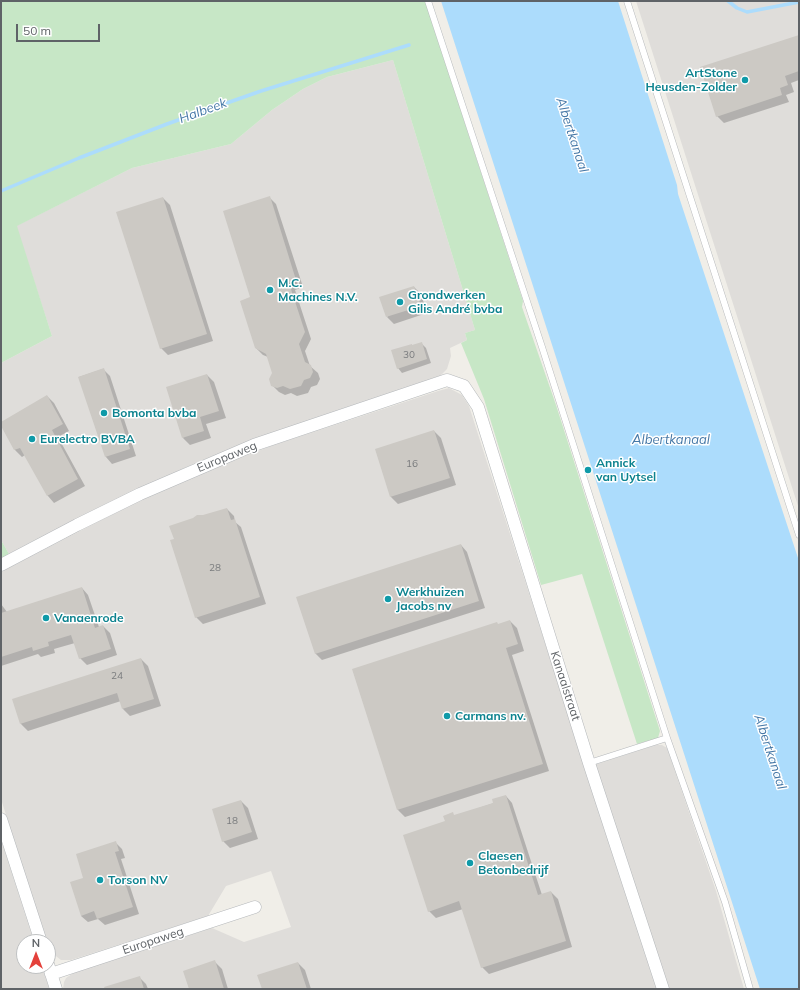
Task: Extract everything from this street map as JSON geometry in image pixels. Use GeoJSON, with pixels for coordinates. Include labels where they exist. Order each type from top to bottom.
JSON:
{"type":"FeatureCollection","features":[{"type":"Feature","properties":{"kind":"street","name":"Europaweg"},"geometry":{"type":"LineString","coordinates":[[1,566],[77,524],[140,494],[254,445],[447,380],[464,386]]}},
{"type":"Feature","properties":{"kind":"street","name":"Kanaalstraat"},"geometry":{"type":"LineString","coordinates":[[464,386],[478,407],[589,763],[662,989]]}},
{"type":"Feature","properties":{"kind":"street"},"geometry":{"type":"LineString","coordinates":[[1,820],[38,934]]}},
{"type":"Feature","properties":{"kind":"street","name":"Europaweg"},"geometry":{"type":"LineString","coordinates":[[56,967],[255,907]]}},
{"type":"Feature","properties":{"kind":"street","name":"Europaweg"},"geometry":{"type":"LineString","coordinates":[[52,974],[56,989]]}},
{"type":"Feature","properties":{"kind":"lane"},"geometry":{"type":"LineString","coordinates":[[428,1],[542,347],[667,738],[725,902],[750,989]]}},
{"type":"Feature","properties":{"kind":"lane"},"geometry":{"type":"LineString","coordinates":[[627,1],[799,535]]}},
{"type":"Feature","properties":{"kind":"lane"},"geometry":{"type":"LineString","coordinates":[[589,763],[667,738]]}},
{"type":"Feature","properties":{"kind":"shaded area"},"geometry":{"type":"Polygon","coordinates":[[[636,1],[799,1],[799,509],[701,204],[636,1]]]}},
{"type":"Feature","properties":{"kind":"shaded area"},"geometry":{"type":"Polygon","coordinates":[[[393,60],[475,330],[465,333],[467,340],[450,348],[451,356],[447,369],[440,376],[277,431],[193,464],[86,514],[9,554],[1,540],[1,363],[52,336],[16,226],[132,168],[231,144],[272,110],[303,89],[327,77],[393,60]]]}},
{"type":"Feature","properties":{"kind":"shaded area"},"geometry":{"type":"Polygon","coordinates":[[[449,388],[462,395],[469,406],[585,768],[656,745],[662,745],[667,748],[716,891],[744,989],[63,989],[66,978],[75,972],[212,928],[244,942],[291,927],[271,871],[226,886],[208,916],[71,960],[61,960],[56,956],[56,934],[43,934],[1,799],[1,572],[130,505],[206,471],[271,446],[449,388]]]}},
{"type":"Feature","properties":{"kind":"shaded area"},"geometry":{"type":"Polygon","coordinates":[[[1,840],[31,934],[16,934],[16,974],[44,974],[49,989],[1,989],[1,840]]]}},
{"type":"Feature","properties":{"kind":"green space"},"geometry":{"type":"Polygon","coordinates":[[[1,1],[425,1],[523,301],[522,307],[556,405],[660,731],[658,738],[637,744],[582,574],[541,585],[484,399],[461,343],[467,340],[465,333],[475,330],[393,60],[327,77],[303,89],[272,110],[231,144],[132,168],[17,226],[52,336],[1,363],[1,1]]]}},
{"type":"Feature","properties":{"kind":"green space"},"geometry":{"type":"Polygon","coordinates":[[[1,540],[9,554],[1,559],[1,540]]]}},
{"type":"Feature","properties":{"kind":"water","name":"Albertkanaal"},"geometry":{"type":"Polygon","coordinates":[[[441,1],[618,1],[677,185],[678,194],[799,561],[799,989],[760,989],[441,1]]]}},
{"type":"Feature","properties":{"kind":"building","name":"ArtStone Heusden-Zolder"},"geometry":{"type":"Polygon","coordinates":[[[799,35],[799,71],[785,76],[788,85],[780,88],[782,95],[716,117],[700,67],[799,35]]]}},
{"type":"Feature","properties":{"kind":"building","name":"M.C. Machines N.V."},"geometry":{"type":"Polygon","coordinates":[[[270,196],[296,280],[289,283],[305,332],[299,344],[305,362],[311,365],[313,372],[310,378],[304,380],[301,386],[290,389],[283,386],[277,388],[271,386],[269,379],[272,373],[266,354],[255,348],[240,301],[250,297],[223,211],[270,196]]]}},
{"type":"Feature","properties":{"kind":"building"},"geometry":{"type":"Polygon","coordinates":[[[163,197],[207,334],[160,349],[116,212],[163,197]]]}},
{"type":"Feature","properties":{"kind":"building","name":"Grondwerken Gilis André bvba"},"geometry":{"type":"Polygon","coordinates":[[[414,286],[421,306],[386,317],[379,297],[414,286]]]}},
{"type":"Feature","properties":{"kind":"building"},"geometry":{"type":"Polygon","coordinates":[[[422,342],[427,359],[397,369],[391,350],[422,342]]]}},
{"type":"Feature","properties":{"kind":"building","name":"Bomonta bvba"},"geometry":{"type":"Polygon","coordinates":[[[104,368],[130,449],[105,457],[78,377],[104,368]]]}},
{"type":"Feature","properties":{"kind":"building"},"geometry":{"type":"Polygon","coordinates":[[[207,374],[219,411],[200,417],[204,431],[182,438],[166,387],[207,374]]]}},
{"type":"Feature","properties":{"kind":"building","name":"Eurelectro BVBA"},"geometry":{"type":"Polygon","coordinates":[[[47,395],[63,424],[52,430],[78,479],[47,496],[20,448],[14,450],[1,426],[1,422],[47,395]]]}},
{"type":"Feature","properties":{"kind":"building"},"geometry":{"type":"Polygon","coordinates":[[[434,430],[450,478],[390,497],[375,449],[434,430]]]}},
{"type":"Feature","properties":{"kind":"building"},"geometry":{"type":"Polygon","coordinates":[[[227,508],[231,520],[235,519],[260,597],[195,618],[170,540],[174,539],[169,526],[193,518],[197,515],[203,515],[227,508]]]}},
{"type":"Feature","properties":{"kind":"building","name":"Werkhuizen Jacobs nv"},"geometry":{"type":"Polygon","coordinates":[[[461,544],[479,601],[315,654],[296,597],[461,544]]]}},
{"type":"Feature","properties":{"kind":"building","name":"Vanaenrode"},"geometry":{"type":"Polygon","coordinates":[[[82,587],[95,628],[103,625],[111,649],[79,659],[71,635],[48,642],[49,646],[33,651],[32,647],[1,657],[1,613],[82,587]]]}},
{"type":"Feature","properties":{"kind":"building","name":"Carmans nv."},"geometry":{"type":"Polygon","coordinates":[[[510,620],[518,644],[506,648],[543,764],[397,810],[352,669],[497,622],[498,624],[510,620]]]}},
{"type":"Feature","properties":{"kind":"building"},"geometry":{"type":"Polygon","coordinates":[[[141,658],[154,699],[122,709],[117,693],[20,724],[12,699],[141,658]]]}},
{"type":"Feature","properties":{"kind":"building","name":"Claesen Betonbedrijf"},"geometry":{"type":"Polygon","coordinates":[[[506,795],[538,895],[551,891],[566,941],[481,968],[459,901],[428,912],[403,835],[445,821],[443,816],[453,812],[454,815],[493,803],[492,799],[506,795]]]}},
{"type":"Feature","properties":{"kind":"building"},"geometry":{"type":"Polygon","coordinates":[[[241,800],[252,832],[222,842],[212,809],[241,800]]]}},
{"type":"Feature","properties":{"kind":"building","name":"Torson NV"},"geometry":{"type":"Polygon","coordinates":[[[116,841],[119,851],[115,852],[133,907],[97,919],[94,911],[81,916],[70,882],[83,878],[76,854],[116,841]]]}},
{"type":"Feature","properties":{"kind":"building"},"geometry":{"type":"Polygon","coordinates":[[[215,960],[224,989],[189,989],[183,971],[215,960]]]}},
{"type":"Feature","properties":{"kind":"building"},"geometry":{"type":"Polygon","coordinates":[[[298,962],[307,989],[262,989],[257,975],[298,962]]]}},
{"type":"Feature","properties":{"kind":"building"},"geometry":{"type":"Polygon","coordinates":[[[140,976],[144,989],[105,989],[104,987],[140,976]]]}},
{"type":"Feature","properties":{"kind":"waterway","name":"Halbeek"},"geometry":{"type":"LineString","coordinates":[[728,1],[737,8],[747,12],[799,2]]}},
{"type":"Feature","properties":{"kind":"waterway","name":"Halbeek"},"geometry":{"type":"LineString","coordinates":[[1,191],[79,158],[167,124],[261,91],[409,45]]}},
{"type":"Feature","properties":{"kind":"place","name":"ArtStone Heusden-Zolder"},"geometry":{"type":"Point","coordinates":[745,80]}},
{"type":"Feature","properties":{"kind":"place","name":"M.C. Machines N.V."},"geometry":{"type":"Point","coordinates":[270,290]}},
{"type":"Feature","properties":{"kind":"place","name":"Grondwerken Gilis André bvba"},"geometry":{"type":"Point","coordinates":[400,302]}},
{"type":"Feature","properties":{"kind":"place","name":"Bomonta bvba"},"geometry":{"type":"Point","coordinates":[104,413]}},
{"type":"Feature","properties":{"kind":"place","name":"Eurelectro BVBA"},"geometry":{"type":"Point","coordinates":[32,439]}},
{"type":"Feature","properties":{"kind":"place","name":"Annick van Uytsel"},"geometry":{"type":"Point","coordinates":[588,470]}},
{"type":"Feature","properties":{"kind":"place","name":"Werkhuizen Jacobs nv"},"geometry":{"type":"Point","coordinates":[388,599]}},
{"type":"Feature","properties":{"kind":"place","name":"Vanaenrode"},"geometry":{"type":"Point","coordinates":[46,618]}},
{"type":"Feature","properties":{"kind":"place","name":"Carmans nv."},"geometry":{"type":"Point","coordinates":[447,716]}},
{"type":"Feature","properties":{"kind":"place","name":"Claesen Betonbedrijf"},"geometry":{"type":"Point","coordinates":[470,863]}},
{"type":"Feature","properties":{"kind":"place","name":"Torson NV"},"geometry":{"type":"Point","coordinates":[100,880]}}]}
